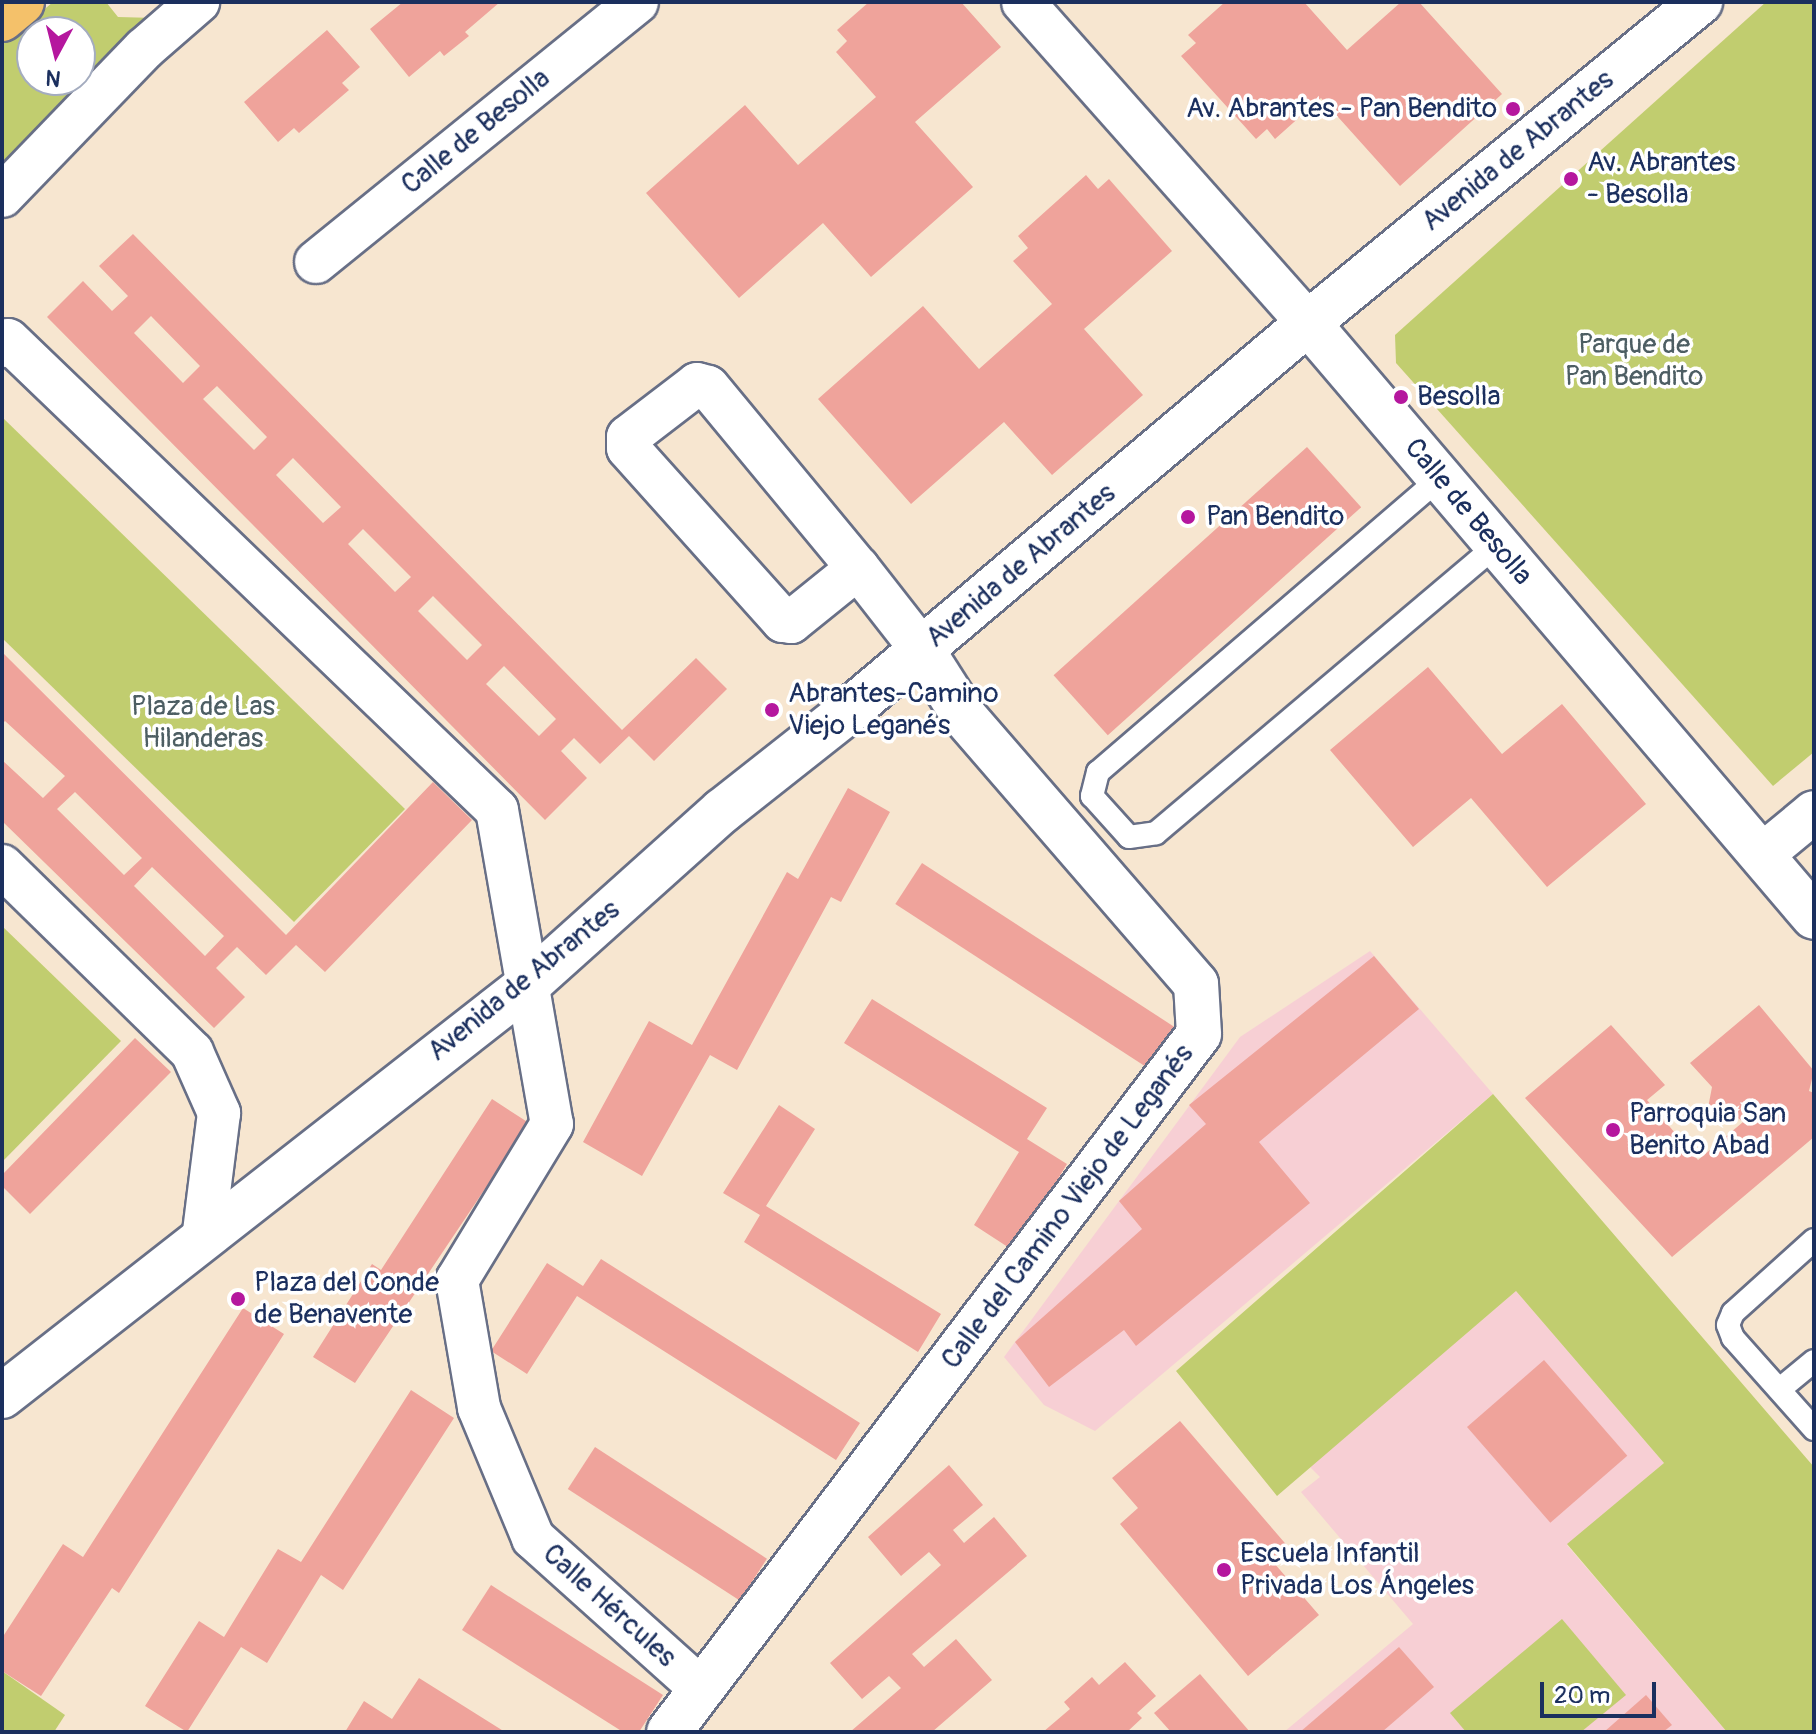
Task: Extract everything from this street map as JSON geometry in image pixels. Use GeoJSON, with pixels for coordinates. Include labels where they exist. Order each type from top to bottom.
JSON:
{"type":"FeatureCollection","features":[{"type":"Feature","properties":{"kind":"main road"},"geometry":{"type":"LineString","coordinates":[[2,19],[22,2]]}},
{"type":"Feature","properties":{"kind":"street"},"geometry":{"type":"LineString","coordinates":[[2,196],[144,49],[198,2]]}},
{"type":"Feature","properties":{"kind":"street","name":"Calle de Besolla"},"geometry":{"type":"LineString","coordinates":[[316,262],[637,2]]}},
{"type":"Feature","properties":{"kind":"street","name":"Calle de Besolla"},"geometry":{"type":"LineString","coordinates":[[1023,2],[1308,323],[1814,917]]}},
{"type":"Feature","properties":{"kind":"street","name":"Avenida de Abrantes"},"geometry":{"type":"LineString","coordinates":[[2,1396],[204,1232],[530,983],[722,811],[922,650],[1308,323],[1700,2]]}},
{"type":"Feature","properties":{"kind":"street"},"geometry":{"type":"LineString","coordinates":[[5,343],[497,810],[530,983]]}},
{"type":"Feature","properties":{"kind":"street","name":"Calle del Camino Viejo de Leganés"},"geometry":{"type":"LineString","coordinates":[[669,1732],[1199,1034],[1196,984],[964,716],[922,650],[858,568],[708,387],[697,384],[628,437],[628,448],[783,621],[791,622],[858,568]]}},
{"type":"Feature","properties":{"kind":"street"},"geometry":{"type":"LineString","coordinates":[[1762,855],[1814,812]]}},
{"type":"Feature","properties":{"kind":"street"},"geometry":{"type":"LineString","coordinates":[[2,866],[192,1052],[219,1113],[204,1232]]}},
{"type":"Feature","properties":{"kind":"street","name":"Calle Hércules"},"geometry":{"type":"LineString","coordinates":[[530,983],[552,1124],[457,1280],[479,1408],[533,1538],[700,1688]]}},
{"type":"Feature","properties":{"kind":"lane"},"geometry":{"type":"LineString","coordinates":[[1440,478],[1098,772],[1092,796],[1129,837],[1156,833],[1496,546]]}},
{"type":"Feature","properties":{"kind":"lane"},"geometry":{"type":"LineString","coordinates":[[1814,1240],[1733,1313],[1728,1325],[1733,1338],[1814,1429]]}},
{"type":"Feature","properties":{"kind":"lane"},"geometry":{"type":"LineString","coordinates":[[1780,1389],[1814,1361]]}},
{"type":"Feature","properties":{"kind":"shaded area"},"geometry":{"type":"Polygon","coordinates":[[[1370,951],[1493,1094],[1095,1431],[1044,1405],[1004,1357],[1240,1037],[1370,951]]]}},
{"type":"Feature","properties":{"kind":"shaded area"},"geometry":{"type":"Polygon","coordinates":[[[1516,1291],[1664,1463],[1567,1545],[1727,1732],[1284,1732],[1413,1624],[1301,1492],[1320,1477],[1310,1467],[1516,1291]]]}},
{"type":"Feature","properties":{"kind":"green space"},"geometry":{"type":"Polygon","coordinates":[[[53,2],[106,2],[118,17],[155,18],[96,78],[96,16],[36,16],[53,2]]]}},
{"type":"Feature","properties":{"kind":"green space","name":"Parque de Pan Bendito"},"geometry":{"type":"Polygon","coordinates":[[[1766,2],[1814,2],[1814,752],[1773,786],[1396,363],[1395,335],[1766,2]]]}},
{"type":"Feature","properties":{"kind":"green space"},"geometry":{"type":"Polygon","coordinates":[[[16,33],[16,96],[78,96],[2,173],[2,45],[16,33]]]}},
{"type":"Feature","properties":{"kind":"green space","name":"Plaza de Las Hilanderas"},"geometry":{"type":"Polygon","coordinates":[[[2,417],[405,809],[294,922],[2,638],[2,417]]]}},
{"type":"Feature","properties":{"kind":"green space"},"geometry":{"type":"Polygon","coordinates":[[[2,926],[121,1041],[2,1162],[2,926]]]}},
{"type":"Feature","properties":{"kind":"green space"},"geometry":{"type":"Polygon","coordinates":[[[1493,1094],[1814,1467],[1814,1732],[1727,1732],[1567,1544],[1664,1463],[1516,1291],[1277,1496],[1176,1371],[1493,1094]]]}},
{"type":"Feature","properties":{"kind":"green space"},"geometry":{"type":"Polygon","coordinates":[[[1562,1619],[1626,1695],[1581,1732],[1466,1732],[1450,1713],[1562,1619]]]}},
{"type":"Feature","properties":{"kind":"green space"},"geometry":{"type":"Polygon","coordinates":[[[2,1671],[65,1715],[54,1732],[2,1732],[2,1671]]]}},
{"type":"Feature","properties":{"kind":"building"},"geometry":{"type":"Polygon","coordinates":[[[403,2],[500,2],[465,32],[469,36],[444,56],[440,51],[409,77],[370,29],[403,2]]]}},
{"type":"Feature","properties":{"kind":"building"},"geometry":{"type":"Polygon","coordinates":[[[869,2],[961,2],[1001,47],[915,122],[973,187],[871,277],[823,223],[739,298],[646,193],[745,105],[798,165],[876,97],[836,52],[847,41],[837,30],[869,2]]]}},
{"type":"Feature","properties":{"kind":"building"},"geometry":{"type":"Polygon","coordinates":[[[1225,2],[1304,2],[1347,50],[1401,2],[1419,2],[1502,94],[1400,186],[1321,98],[1275,139],[1267,129],[1256,139],[1181,56],[1196,43],[1188,35],[1225,2]]]}},
{"type":"Feature","properties":{"kind":"building"},"geometry":{"type":"Polygon","coordinates":[[[327,30],[360,67],[342,83],[349,90],[299,133],[294,128],[278,142],[244,102],[327,30]]]}},
{"type":"Feature","properties":{"kind":"building"},"geometry":{"type":"Polygon","coordinates":[[[1086,175],[1098,189],[1109,179],[1172,251],[1084,329],[1143,395],[1052,475],[1004,422],[911,504],[818,399],[923,306],[979,369],[1052,304],[1013,261],[1028,248],[1018,236],[1086,175]]]}},
{"type":"Feature","properties":{"kind":"building"},"geometry":{"type":"Polygon","coordinates":[[[133,234],[622,730],[696,658],[727,689],[654,761],[629,736],[600,764],[574,738],[561,751],[587,778],[545,820],[47,317],[83,281],[112,311],[128,296],[99,266],[133,234]],[[151,316],[134,333],[183,383],[200,366],[151,316]],[[217,386],[203,399],[254,450],[267,437],[217,386]],[[293,458],[276,475],[323,523],[341,507],[293,458]],[[363,529],[348,544],[395,592],[411,577],[363,529]],[[433,596],[418,611],[467,660],[482,645],[433,596]],[[504,666],[486,684],[539,736],[556,719],[504,666]]]}},
{"type":"Feature","properties":{"kind":"building"},"geometry":{"type":"Polygon","coordinates":[[[1307,447],[1361,507],[1108,735],[1054,675],[1307,447]]]}},
{"type":"Feature","properties":{"kind":"building"},"geometry":{"type":"Polygon","coordinates":[[[2,652],[286,935],[433,782],[472,820],[325,972],[296,945],[266,975],[237,947],[216,968],[245,997],[214,1028],[2,821],[2,760],[43,798],[65,776],[5,721],[2,724],[2,652]],[[75,792],[57,809],[124,875],[142,858],[75,792]],[[152,867],[134,886],[205,956],[224,936],[152,867]]]}},
{"type":"Feature","properties":{"kind":"building"},"geometry":{"type":"Polygon","coordinates":[[[1428,667],[1502,754],[1562,704],[1646,804],[1547,887],[1471,798],[1413,847],[1330,750],[1428,667]]]}},
{"type":"Feature","properties":{"kind":"building"},"geometry":{"type":"Polygon","coordinates":[[[848,788],[890,812],[841,902],[831,897],[737,1070],[710,1055],[642,1176],[583,1142],[649,1021],[692,1045],[787,872],[798,879],[848,788]]]}},
{"type":"Feature","properties":{"kind":"building"},"geometry":{"type":"Polygon","coordinates":[[[922,863],[1179,1030],[1153,1071],[895,904],[922,863]]]}},
{"type":"Feature","properties":{"kind":"building"},"geometry":{"type":"Polygon","coordinates":[[[1374,956],[1419,1009],[1259,1142],[1310,1203],[1136,1346],[1124,1330],[1049,1387],[1015,1342],[1142,1229],[1119,1201],[1206,1124],[1189,1105],[1374,956]]]}},
{"type":"Feature","properties":{"kind":"building"},"geometry":{"type":"Polygon","coordinates":[[[872,999],[1047,1108],[1027,1139],[1067,1164],[1014,1251],[974,1225],[1019,1152],[844,1043],[872,999]]]}},
{"type":"Feature","properties":{"kind":"building","name":"Parroquia San Benito Abad"},"geometry":{"type":"Polygon","coordinates":[[[1759,1005],[1814,1071],[1809,1091],[1814,1093],[1814,1137],[1672,1257],[1525,1098],[1611,1025],[1665,1085],[1647,1100],[1698,1160],[1743,1122],[1728,1110],[1719,1113],[1708,1108],[1712,1087],[1690,1063],[1759,1005]]]}},
{"type":"Feature","properties":{"kind":"building"},"geometry":{"type":"Polygon","coordinates":[[[135,1038],[171,1072],[30,1214],[2,1186],[2,1175],[135,1038]]]}},
{"type":"Feature","properties":{"kind":"building"},"geometry":{"type":"Polygon","coordinates":[[[492,1099],[529,1123],[355,1383],[313,1357],[372,1264],[381,1270],[492,1099]]]}},
{"type":"Feature","properties":{"kind":"building"},"geometry":{"type":"Polygon","coordinates":[[[779,1105],[815,1129],[766,1206],[941,1314],[918,1352],[744,1242],[760,1215],[723,1193],[779,1105]]]}},
{"type":"Feature","properties":{"kind":"building"},"geometry":{"type":"Polygon","coordinates":[[[601,1259],[860,1423],[836,1460],[577,1296],[527,1374],[491,1351],[547,1263],[583,1286],[601,1259]]]}},
{"type":"Feature","properties":{"kind":"building"},"geometry":{"type":"Polygon","coordinates":[[[243,1308],[284,1334],[119,1593],[112,1588],[41,1696],[2,1671],[2,1638],[63,1544],[83,1557],[243,1308]]]}},
{"type":"Feature","properties":{"kind":"building"},"geometry":{"type":"Polygon","coordinates":[[[1544,1360],[1627,1456],[1550,1523],[1467,1427],[1544,1360]]]}},
{"type":"Feature","properties":{"kind":"building"},"geometry":{"type":"Polygon","coordinates":[[[411,1390],[454,1418],[343,1590],[321,1575],[267,1663],[241,1647],[187,1732],[145,1706],[199,1621],[224,1637],[278,1549],[301,1562],[411,1390]]]}},
{"type":"Feature","properties":{"kind":"building"},"geometry":{"type":"Polygon","coordinates":[[[1180,1421],[1290,1549],[1274,1563],[1319,1615],[1248,1676],[1120,1524],[1138,1508],[1112,1478],[1180,1421]]]}},
{"type":"Feature","properties":{"kind":"building"},"geometry":{"type":"Polygon","coordinates":[[[595,1447],[767,1559],[740,1601],[568,1489],[595,1447]]]}},
{"type":"Feature","properties":{"kind":"building"},"geometry":{"type":"Polygon","coordinates":[[[949,1465],[983,1505],[953,1530],[964,1543],[994,1517],[1027,1556],[912,1654],[924,1667],[956,1639],[992,1680],[932,1732],[850,1732],[901,1688],[889,1676],[862,1699],[830,1663],[941,1565],[929,1552],[901,1576],[868,1537],[949,1465]]]}},
{"type":"Feature","properties":{"kind":"building"},"geometry":{"type":"Polygon","coordinates":[[[491,1585],[663,1695],[639,1732],[623,1732],[462,1630],[491,1585]]]}},
{"type":"Feature","properties":{"kind":"building"},"geometry":{"type":"Polygon","coordinates":[[[1399,1647],[1434,1687],[1382,1732],[1300,1732],[1399,1647]]]}},
{"type":"Feature","properties":{"kind":"building"},"geometry":{"type":"Polygon","coordinates":[[[1125,1662],[1156,1696],[1137,1713],[1142,1718],[1127,1732],[1043,1732],[1070,1709],[1064,1702],[1092,1677],[1099,1685],[1125,1662]]]}},
{"type":"Feature","properties":{"kind":"building"},"geometry":{"type":"Polygon","coordinates":[[[1200,1674],[1250,1732],[1171,1732],[1154,1713],[1200,1674]]]}},
{"type":"Feature","properties":{"kind":"building"},"geometry":{"type":"Polygon","coordinates":[[[419,1678],[505,1732],[345,1732],[364,1701],[392,1719],[419,1678]]]}},
{"type":"Feature","properties":{"kind":"building"},"geometry":{"type":"Polygon","coordinates":[[[1646,1695],[1672,1725],[1663,1732],[1604,1732],[1646,1695]]]}},
{"type":"Feature","properties":{"kind":"place","name":"Av. Abrantes - Pan Bendito"},"geometry":{"type":"Point","coordinates":[1513,109]}},
{"type":"Feature","properties":{"kind":"place","name":"Av. Abrantes - Besolla"},"geometry":{"type":"Point","coordinates":[1571,179]}},
{"type":"Feature","properties":{"kind":"place","name":"Besolla"},"geometry":{"type":"Point","coordinates":[1401,397]}},
{"type":"Feature","properties":{"kind":"place","name":"Pan Bendito"},"geometry":{"type":"Point","coordinates":[1188,517]}},
{"type":"Feature","properties":{"kind":"place","name":"Abrantes-Camino Viejo Leganés"},"geometry":{"type":"Point","coordinates":[772,710]}},
{"type":"Feature","properties":{"kind":"place","name":"Parroquia San Benito Abad"},"geometry":{"type":"Point","coordinates":[1613,1130]}},
{"type":"Feature","properties":{"kind":"place","name":"Plaza del Conde de Benavente"},"geometry":{"type":"Point","coordinates":[238,1299]}},
{"type":"Feature","properties":{"kind":"place","name":"Escuela Infantil Privada Los Ángeles"},"geometry":{"type":"Point","coordinates":[1224,1570]}}]}
